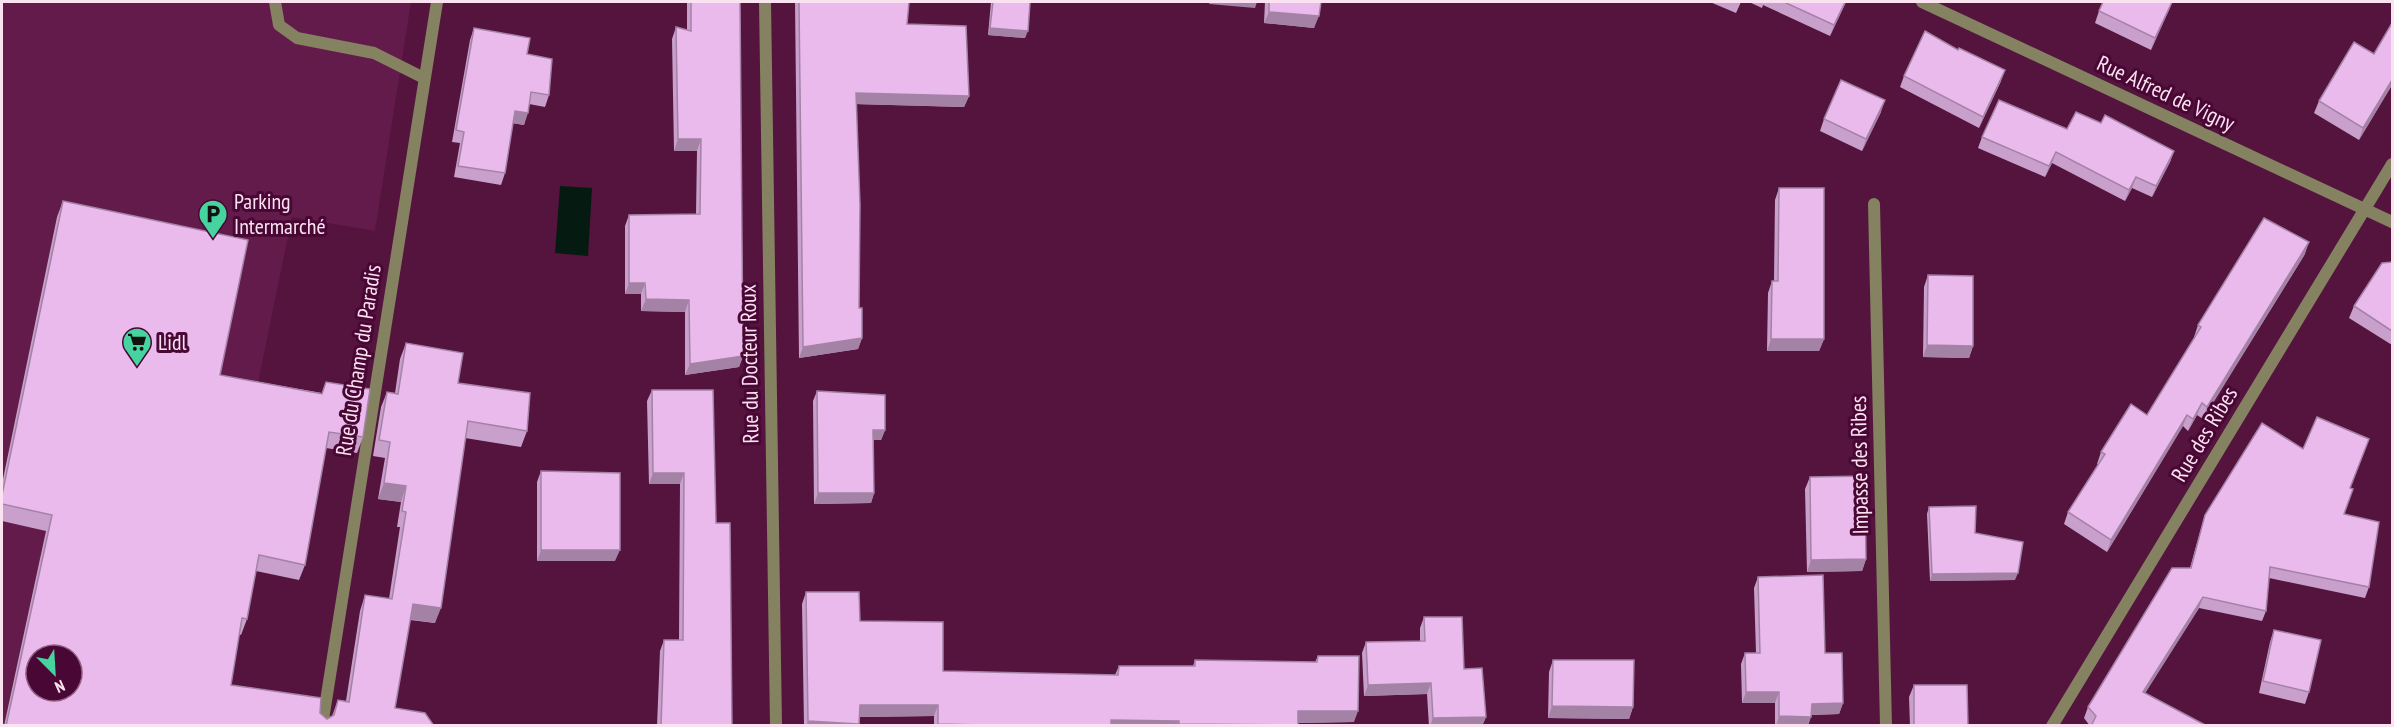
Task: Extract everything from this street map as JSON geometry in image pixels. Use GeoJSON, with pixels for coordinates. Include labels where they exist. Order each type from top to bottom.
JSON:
{"type":"FeatureCollection","features":[{"type":"Feature","properties":{"kind":"street"},"geometry":{"type":"LineString","coordinates":[[275,2],[279,25],[297,38],[374,53],[424,78]]}},
{"type":"Feature","properties":{"kind":"street","name":"Rue du Champ du Paradis"},"geometry":{"type":"LineString","coordinates":[[322,726],[437,2]]}},
{"type":"Feature","properties":{"kind":"street","name":"Rue du Docteur Roux"},"geometry":{"type":"LineString","coordinates":[[765,2],[776,726]]}},
{"type":"Feature","properties":{"kind":"street","name":"Rue Alfred de Vigny"},"geometry":{"type":"LineString","coordinates":[[1922,2],[2392,222]]}},
{"type":"Feature","properties":{"kind":"street","name":"Rue des Ribes"},"geometry":{"type":"LineString","coordinates":[[2052,726],[2392,164]]}},
{"type":"Feature","properties":{"kind":"street","name":"Impasse des Ribes"},"geometry":{"type":"LineString","coordinates":[[1874,204],[1886,726]]}},
{"type":"Feature","properties":{"kind":"shaded area"},"geometry":{"type":"Polygon","coordinates":[[[2,2],[411,2],[375,231],[292,217],[188,725],[2,725],[2,2]]]}},
{"type":"Feature","properties":{"kind":"shaded area"},"geometry":{"type":"Polygon","coordinates":[[[560,186],[592,188],[588,256],[555,253],[560,186]]]}},
{"type":"Feature","properties":{"kind":"building"},"geometry":{"type":"Polygon","coordinates":[[[691,2],[740,2],[743,356],[690,364],[689,300],[646,299],[645,283],[629,283],[629,215],[700,214],[701,139],[678,139],[676,27],[691,31],[691,2]]]}},
{"type":"Feature","properties":{"kind":"building"},"geometry":{"type":"Polygon","coordinates":[[[799,2],[909,2],[907,24],[966,26],[969,96],[856,93],[860,205],[859,308],[862,308],[862,338],[803,347],[799,2]]]}},
{"type":"Feature","properties":{"kind":"building"},"geometry":{"type":"Polygon","coordinates":[[[993,2],[1030,2],[1028,31],[990,28],[993,2]]]}},
{"type":"Feature","properties":{"kind":"building"},"geometry":{"type":"Polygon","coordinates":[[[1269,2],[1321,2],[1319,16],[1269,12],[1269,2]]]}},
{"type":"Feature","properties":{"kind":"building"},"geometry":{"type":"Polygon","coordinates":[[[1784,2],[1845,2],[1834,25],[1784,2]]]}},
{"type":"Feature","properties":{"kind":"building"},"geometry":{"type":"Polygon","coordinates":[[[2103,2],[2172,2],[2155,38],[2099,11],[2103,2]]]}},
{"type":"Feature","properties":{"kind":"building"},"geometry":{"type":"Polygon","coordinates":[[[2392,23],[2392,80],[2363,128],[2319,101],[2354,42],[2374,54],[2392,23]]]}},
{"type":"Feature","properties":{"kind":"building"},"geometry":{"type":"Polygon","coordinates":[[[474,28],[530,38],[527,54],[552,59],[549,95],[531,92],[528,113],[515,111],[505,173],[458,166],[464,132],[456,130],[474,28]]]}},
{"type":"Feature","properties":{"kind":"building"},"geometry":{"type":"Polygon","coordinates":[[[1925,31],[1958,50],[1959,48],[2005,70],[1983,117],[1904,76],[1925,31]]]}},
{"type":"Feature","properties":{"kind":"building"},"geometry":{"type":"Polygon","coordinates":[[[1841,80],[1885,100],[1866,139],[1824,119],[1841,80]]]}},
{"type":"Feature","properties":{"kind":"building"},"geometry":{"type":"Polygon","coordinates":[[[1999,100],[2067,129],[2076,112],[2101,123],[2105,115],[2174,151],[2156,186],[2136,177],[2129,190],[2056,152],[2049,166],[1982,137],[1999,100]]]}},
{"type":"Feature","properties":{"kind":"building"},"geometry":{"type":"Polygon","coordinates":[[[1779,188],[1824,188],[1824,339],[1771,339],[1772,281],[1778,281],[1779,188]]]}},
{"type":"Feature","properties":{"kind":"building"},"geometry":{"type":"Polygon","coordinates":[[[63,201],[248,240],[220,375],[322,394],[326,382],[370,389],[363,437],[329,432],[305,565],[259,555],[247,619],[242,618],[231,685],[321,698],[320,713],[327,719],[334,715],[338,700],[349,702],[365,595],[392,599],[406,512],[402,511],[406,486],[384,483],[390,442],[379,440],[387,392],[398,394],[406,343],[463,353],[458,383],[530,393],[527,431],[468,421],[441,608],[413,604],[395,708],[425,713],[434,726],[6,726],[24,643],[24,703],[84,703],[84,643],[24,643],[52,515],[2,504],[63,201]]]}},
{"type":"Feature","properties":{"kind":"building"},"geometry":{"type":"Polygon","coordinates":[[[2264,218],[2309,242],[2207,407],[2202,403],[2193,419],[2187,415],[2111,540],[2068,512],[2105,454],[2101,452],[2131,404],[2147,415],[2201,327],[2198,325],[2264,218]]]}},
{"type":"Feature","properties":{"kind":"building"},"geometry":{"type":"Polygon","coordinates":[[[2392,262],[2392,331],[2354,306],[2382,263],[2392,262]]]}},
{"type":"Feature","properties":{"kind":"building"},"geometry":{"type":"Polygon","coordinates":[[[1928,275],[1973,276],[1973,346],[1927,345],[1928,275]]]}},
{"type":"Feature","properties":{"kind":"building"},"geometry":{"type":"Polygon","coordinates":[[[652,390],[713,390],[716,523],[730,523],[732,726],[661,725],[664,640],[683,640],[684,473],[653,473],[652,390]]]}},
{"type":"Feature","properties":{"kind":"building"},"geometry":{"type":"Polygon","coordinates":[[[817,391],[885,395],[885,430],[873,430],[874,493],[818,493],[817,391]]]}},
{"type":"Feature","properties":{"kind":"building"},"geometry":{"type":"Polygon","coordinates":[[[2317,417],[2369,439],[2350,488],[2353,489],[2344,514],[2379,522],[2369,587],[2270,567],[2266,611],[2203,597],[2143,692],[2207,726],[2091,726],[2096,716],[2088,707],[2172,568],[2191,568],[2205,515],[2262,423],[2303,449],[2317,417]]]}},
{"type":"Feature","properties":{"kind":"building"},"geometry":{"type":"Polygon","coordinates":[[[541,471],[620,473],[620,550],[541,550],[541,471]]]}},
{"type":"Feature","properties":{"kind":"building"},"geometry":{"type":"Polygon","coordinates":[[[1865,476],[1866,559],[1811,560],[1810,477],[1865,476]]]}},
{"type":"Feature","properties":{"kind":"building"},"geometry":{"type":"Polygon","coordinates":[[[1976,506],[1975,533],[2023,542],[2018,573],[1932,574],[1929,507],[1976,506]]]}},
{"type":"Feature","properties":{"kind":"building"},"geometry":{"type":"Polygon","coordinates":[[[1823,575],[1825,653],[1842,653],[1843,703],[1812,704],[1811,717],[1779,716],[1779,692],[1746,692],[1745,653],[1760,653],[1758,577],[1823,575]]]}},
{"type":"Feature","properties":{"kind":"building"},"geometry":{"type":"Polygon","coordinates":[[[806,592],[859,592],[860,621],[943,622],[943,671],[1118,675],[1119,666],[1195,666],[1195,660],[1317,662],[1318,656],[1359,656],[1358,711],[1298,711],[1298,725],[1179,724],[1179,721],[1111,720],[1111,726],[1024,726],[938,724],[938,705],[860,705],[859,724],[808,721],[806,592]]]}},
{"type":"Feature","properties":{"kind":"building"},"geometry":{"type":"Polygon","coordinates":[[[1424,617],[1462,617],[1464,669],[1482,668],[1486,717],[1433,718],[1431,683],[1368,685],[1366,642],[1425,641],[1424,617]]]}},
{"type":"Feature","properties":{"kind":"building"},"geometry":{"type":"Polygon","coordinates":[[[2274,630],[2321,640],[2309,692],[2263,681],[2274,630]]]}},
{"type":"Feature","properties":{"kind":"building"},"geometry":{"type":"Polygon","coordinates":[[[1553,660],[1634,660],[1633,707],[1552,706],[1553,660]]]}},
{"type":"Feature","properties":{"kind":"building"},"geometry":{"type":"Polygon","coordinates":[[[1914,685],[1967,685],[1968,726],[1914,726],[1914,685]]]}},
{"type":"Feature","properties":{"kind":"place","name":"Parking Intermarché"},"geometry":{"type":"Point","coordinates":[213,240]}},
{"type":"Feature","properties":{"kind":"place","name":"Lidl"},"geometry":{"type":"Point","coordinates":[137,368]}}]}
